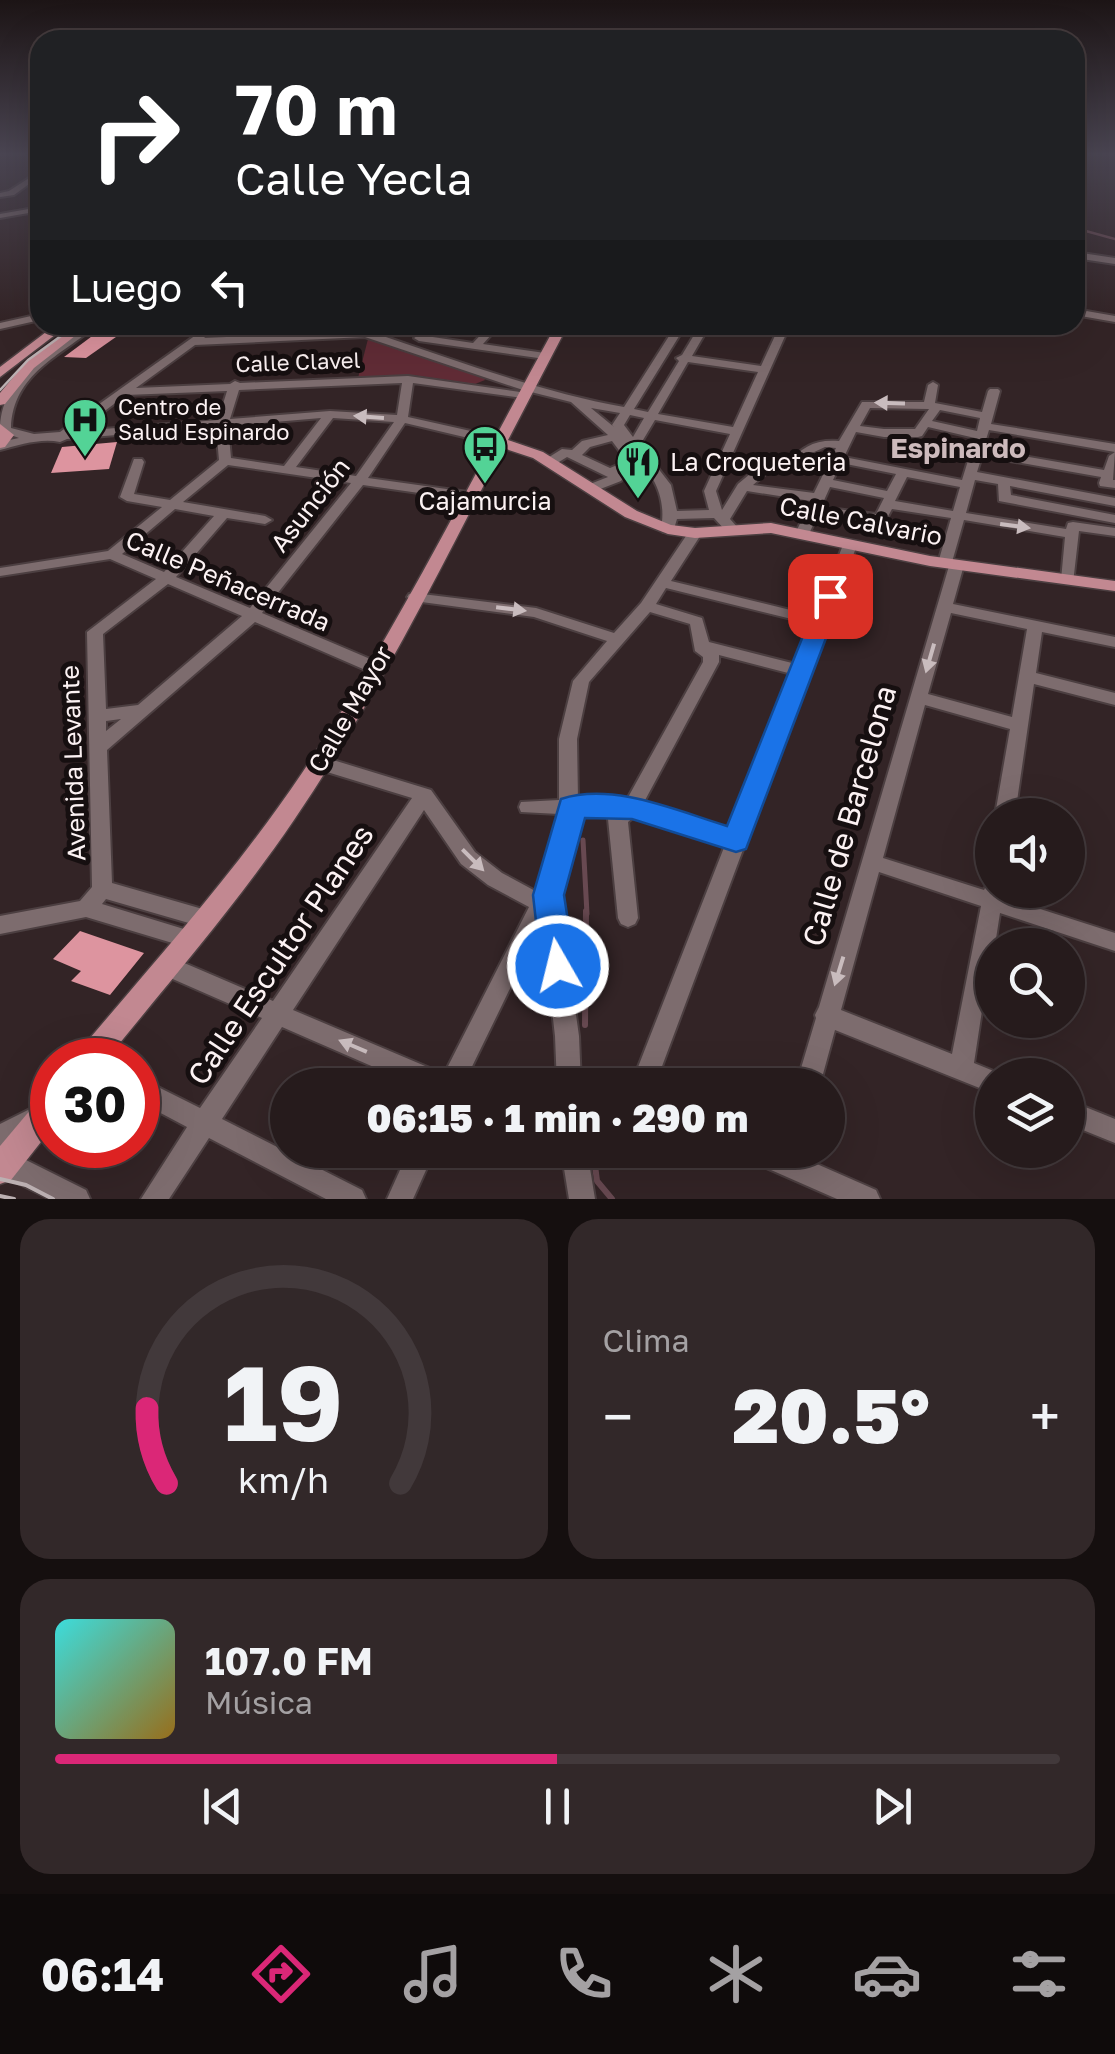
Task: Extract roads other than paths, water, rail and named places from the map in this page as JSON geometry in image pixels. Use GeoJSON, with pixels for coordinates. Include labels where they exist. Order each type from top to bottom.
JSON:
{"type":"FeatureCollection","features":[{"type":"Feature","properties":{"kind":"main road"},"geometry":{"type":"LineString","coordinates":[[0,373],[49,335]]}},
{"type":"Feature","properties":{"kind":"main road"},"geometry":{"type":"LineString","coordinates":[[5,398],[30,365],[69,335]]}},
{"type":"Feature","properties":{"kind":"main road","name":"Calle Mayor"},"geometry":{"type":"LineString","coordinates":[[108,1038],[206,919],[320,762],[376,668],[557,335]]}},
{"type":"Feature","properties":{"kind":"main road","name":"Calle Calvario"},"geometry":{"type":"LineString","coordinates":[[498,441],[550,462],[631,514],[671,522],[696,533],[723,521],[951,564],[1115,586]]}},
{"type":"Feature","properties":{"kind":"main road"},"geometry":{"type":"LineString","coordinates":[[2,1160],[30,1130]]}},
{"type":"Feature","properties":{"kind":"street"},"geometry":{"type":"LineString","coordinates":[[0,216],[30,210]]}},
{"type":"Feature","properties":{"kind":"street"},"geometry":{"type":"LineString","coordinates":[[1085,258],[1115,263]]}},
{"type":"Feature","properties":{"kind":"street"},"geometry":{"type":"LineString","coordinates":[[1085,314],[1115,319]]}},
{"type":"Feature","properties":{"kind":"street"},"geometry":{"type":"LineString","coordinates":[[0,326],[30,319]]}},
{"type":"Feature","properties":{"kind":"street"},"geometry":{"type":"LineString","coordinates":[[78,335],[48,357],[5,398],[1,437],[60,438],[330,414],[402,419],[498,441]]}},
{"type":"Feature","properties":{"kind":"street"},"geometry":{"type":"LineString","coordinates":[[60,438],[202,335]]}},
{"type":"Feature","properties":{"kind":"street","name":"Calle Clavel"},"geometry":{"type":"LineString","coordinates":[[192,342],[344,335]]}},
{"type":"Feature","properties":{"kind":"street","name":"Calle Clavel"},"geometry":{"type":"LineString","coordinates":[[392,335],[407,348],[494,377],[525,392]]}},
{"type":"Feature","properties":{"kind":"street"},"geometry":{"type":"LineString","coordinates":[[407,348],[422,335]]}},
{"type":"Feature","properties":{"kind":"street"},"geometry":{"type":"LineString","coordinates":[[475,346],[485,335]]}},
{"type":"Feature","properties":{"kind":"street"},"geometry":{"type":"LineString","coordinates":[[675,335],[618,425],[666,483],[671,522],[723,521]]}},
{"type":"Feature","properties":{"kind":"street"},"geometry":{"type":"LineString","coordinates":[[633,447],[699,335]]}},
{"type":"Feature","properties":{"kind":"street"},"geometry":{"type":"LineString","coordinates":[[723,521],[710,491],[781,335]]}},
{"type":"Feature","properties":{"kind":"street"},"geometry":{"type":"LineString","coordinates":[[419,338],[545,356]]}},
{"type":"Feature","properties":{"kind":"street"},"geometry":{"type":"LineString","coordinates":[[662,355],[765,370]]}},
{"type":"Feature","properties":{"kind":"street"},"geometry":{"type":"LineString","coordinates":[[474,388],[492,385],[494,377]]}},
{"type":"Feature","properties":{"kind":"street"},"geometry":{"type":"LineString","coordinates":[[402,419],[408,379]]}},
{"type":"Feature","properties":{"kind":"street","name":"Calle Clavel"},"geometry":{"type":"LineString","coordinates":[[124,392],[408,379],[525,392]]}},
{"type":"Feature","properties":{"kind":"street"},"geometry":{"type":"LineString","coordinates":[[225,461],[222,425],[235,384]]}},
{"type":"Feature","properties":{"kind":"street"},"geometry":{"type":"LineString","coordinates":[[852,428],[918,433],[933,406],[933,385]]}},
{"type":"Feature","properties":{"kind":"street","name":"Calle de Barcelona"},"geometry":{"type":"LineString","coordinates":[[812,1068],[945,607],[958,517],[994,391]]}},
{"type":"Feature","properties":{"kind":"street"},"geometry":{"type":"LineString","coordinates":[[525,392],[738,432]]}},
{"type":"Feature","properties":{"kind":"street"},"geometry":{"type":"LineString","coordinates":[[5,398],[15,419],[39,438]]}},
{"type":"Feature","properties":{"kind":"street"},"geometry":{"type":"LineString","coordinates":[[574,400],[617,440],[634,463],[609,472]]}},
{"type":"Feature","properties":{"kind":"street"},"geometry":{"type":"LineString","coordinates":[[802,534],[866,404],[933,406],[983,426]]}},
{"type":"Feature","properties":{"kind":"street"},"geometry":{"type":"LineString","coordinates":[[288,470],[330,414]]}},
{"type":"Feature","properties":{"kind":"street","name":"Asunción"},"geometry":{"type":"LineString","coordinates":[[98,748],[252,617],[359,481],[402,419]]}},
{"type":"Feature","properties":{"kind":"street"},"geometry":{"type":"LineString","coordinates":[[925,424],[983,426],[1115,448]]}},
{"type":"Feature","properties":{"kind":"street"},"geometry":{"type":"LineString","coordinates":[[579,455],[617,440]]}},
{"type":"Feature","properties":{"kind":"street"},"geometry":{"type":"LineString","coordinates":[[723,521],[743,487],[766,467],[790,468],[808,447],[819,441],[843,445]]}},
{"type":"Feature","properties":{"kind":"street"},"geometry":{"type":"LineString","coordinates":[[550,462],[566,452],[579,455],[618,478],[590,489]]}},
{"type":"Feature","properties":{"kind":"street"},"geometry":{"type":"LineString","coordinates":[[977,452],[1110,479],[1115,456]]}},
{"type":"Feature","properties":{"kind":"street"},"geometry":{"type":"LineString","coordinates":[[837,459],[1115,502]]}},
{"type":"Feature","properties":{"kind":"street"},"geometry":{"type":"LineString","coordinates":[[112,555],[225,461],[468,496]]}},
{"type":"Feature","properties":{"kind":"street"},"geometry":{"type":"LineString","coordinates":[[138,462],[127,498],[265,520]]}},
{"type":"Feature","properties":{"kind":"street"},"geometry":{"type":"LineString","coordinates":[[743,487],[880,519],[903,472]]}},
{"type":"Feature","properties":{"kind":"street"},"geometry":{"type":"LineString","coordinates":[[1004,482],[1004,498],[1115,519]]}},
{"type":"Feature","properties":{"kind":"street"},"geometry":{"type":"LineString","coordinates":[[827,483],[958,517],[1072,534]]}},
{"type":"Feature","properties":{"kind":"street","name":"Avenida Levante"},"geometry":{"type":"LineString","coordinates":[[102,888],[96,632],[166,580],[224,513]]}},
{"type":"Feature","properties":{"kind":"street"},"geometry":{"type":"LineString","coordinates":[[1068,580],[1073,526],[1115,532]]}},
{"type":"Feature","properties":{"kind":"street"},"geometry":{"type":"LineString","coordinates":[[461,1068],[545,900],[569,832],[568,738],[582,681],[647,606],[696,533]]}},
{"type":"Feature","properties":{"kind":"street"},"geometry":{"type":"LineString","coordinates":[[649,1068],[850,545]]}},
{"type":"Feature","properties":{"kind":"street","name":"Calle Peñacerrada"},"geometry":{"type":"LineString","coordinates":[[0,572],[103,553],[112,555],[376,668]]}},
{"type":"Feature","properties":{"kind":"street"},"geometry":{"type":"LineString","coordinates":[[662,583],[820,622]]}},
{"type":"Feature","properties":{"kind":"street"},"geometry":{"type":"LineString","coordinates":[[414,597],[536,612],[616,639]]}},
{"type":"Feature","properties":{"kind":"street"},"geometry":{"type":"LineString","coordinates":[[628,918],[618,819],[632,808],[711,662],[711,654],[703,651],[697,620],[647,606]]}},
{"type":"Feature","properties":{"kind":"street"},"geometry":{"type":"LineString","coordinates":[[945,607],[1115,642]]}},
{"type":"Feature","properties":{"kind":"street"},"geometry":{"type":"LineString","coordinates":[[1008,798],[1036,625]]}},
{"type":"Feature","properties":{"kind":"street"},"geometry":{"type":"LineString","coordinates":[[702,646],[802,671]]}},
{"type":"Feature","properties":{"kind":"street"},"geometry":{"type":"LineString","coordinates":[[1026,676],[1115,700]]}},
{"type":"Feature","properties":{"kind":"street"},"geometry":{"type":"LineString","coordinates":[[918,697],[1019,724]]}},
{"type":"Feature","properties":{"kind":"street"},"geometry":{"type":"LineString","coordinates":[[98,716],[142,710]]}},
{"type":"Feature","properties":{"kind":"street"},"geometry":{"type":"LineString","coordinates":[[320,762],[424,795],[468,858],[495,880],[545,900]]}},
{"type":"Feature","properties":{"kind":"street","name":"Calle Escultor Planes"},"geometry":{"type":"LineString","coordinates":[[154,1199],[424,795]]}},
{"type":"Feature","properties":{"kind":"street"},"geometry":{"type":"LineString","coordinates":[[528,806],[632,808],[736,840]]}},
{"type":"Feature","properties":{"kind":"street"},"geometry":{"type":"LineString","coordinates":[[872,862],[975,891]]}},
{"type":"Feature","properties":{"kind":"street"},"geometry":{"type":"LineString","coordinates":[[86,908],[102,888],[206,919]]}},
{"type":"Feature","properties":{"kind":"street"},"geometry":{"type":"LineString","coordinates":[[545,900],[568,1036],[569,1068]]}},
{"type":"Feature","properties":{"kind":"street"},"geometry":{"type":"LineString","coordinates":[[0,926],[86,908],[189,939]]}},
{"type":"Feature","properties":{"kind":"street"},"geometry":{"type":"LineString","coordinates":[[961,1069],[991,908]]}},
{"type":"Feature","properties":{"kind":"street"},"geometry":{"type":"LineString","coordinates":[[1025,908],[1115,942]]}},
{"type":"Feature","properties":{"kind":"street"},"geometry":{"type":"LineString","coordinates":[[167,966],[403,1068]]}},
{"type":"Feature","properties":{"kind":"street"},"geometry":{"type":"LineString","coordinates":[[826,1015],[975,1075]]}},
{"type":"Feature","properties":{"kind":"street"},"geometry":{"type":"LineString","coordinates":[[160,1100],[353,1199]]}},
{"type":"Feature","properties":{"kind":"street"},"geometry":{"type":"LineString","coordinates":[[1085,1119],[1115,1131]]}},
{"type":"Feature","properties":{"kind":"street"},"geometry":{"type":"LineString","coordinates":[[2,1160],[77,1199]]}},
{"type":"Feature","properties":{"kind":"street"},"geometry":{"type":"LineString","coordinates":[[400,1199],[414,1168]]}},
{"type":"Feature","properties":{"kind":"street"},"geometry":{"type":"LineString","coordinates":[[577,1168],[582,1199]]}},
{"type":"Feature","properties":{"kind":"street"},"geometry":{"type":"LineString","coordinates":[[808,1168],[866,1199]]}},
{"type":"Feature","properties":{"kind":"waterway"},"geometry":{"type":"LineString","coordinates":[[1085,231],[1115,239]]}},
{"type":"Feature","properties":{"kind":"waterway"},"geometry":{"type":"LineString","coordinates":[[583,840],[587,914]]}},
{"type":"Feature","properties":{"kind":"waterway"},"geometry":{"type":"LineString","coordinates":[[585,1025],[586,911]]}},
{"type":"Feature","properties":{"kind":"waterway"},"geometry":{"type":"LineString","coordinates":[[595,1168],[597,1181],[612,1199]]}},
{"type":"Feature","properties":{"kind":"tram line"},"geometry":{"type":"LineString","coordinates":[[0,390],[28,360],[62,335]]}},
{"type":"Feature","properties":{"kind":"tram line"},"geometry":{"type":"LineString","coordinates":[[0,1179],[26,1185],[53,1199]]}},
{"type":"Feature","properties":{"kind":"tram line"},"geometry":{"type":"LineString","coordinates":[[0,1196],[14,1199]]}},
{"type":"Feature","properties":{"kind":"place","name":"Centro de Salud Espinardo"},"geometry":{"type":"Point","coordinates":[85,458]}},
{"type":"Feature","properties":{"kind":"place","name":"Cajamurcia"},"geometry":{"type":"Point","coordinates":[485,485]}},
{"type":"Feature","properties":{"kind":"place","name":"La Croqueteria"},"geometry":{"type":"Point","coordinates":[638,500]}},
{"type":"Feature","properties":{"kind":"district","name":"Espinardo"},"geometry":{"type":"Point","coordinates":[958,448]}}]}
